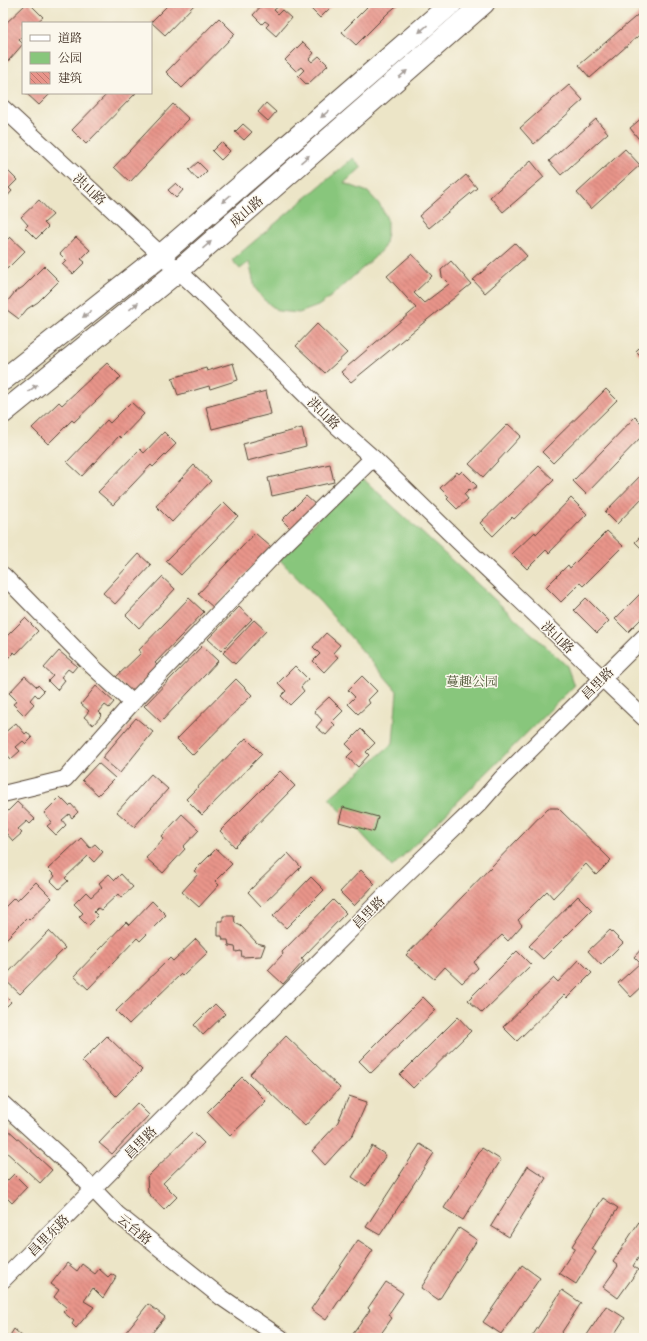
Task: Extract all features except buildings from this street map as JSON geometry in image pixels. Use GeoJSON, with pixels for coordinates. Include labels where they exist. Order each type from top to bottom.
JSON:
{"type":"FeatureCollection","features":[{"type":"Feature","properties":{"kind":"main road","name":"成山路"},"geometry":{"type":"LineString","coordinates":[[3,380],[161,255],[452,3]]}},
{"type":"Feature","properties":{"kind":"main road","name":"成山路"},"geometry":{"type":"LineString","coordinates":[[3,413],[178,271],[484,3]]}},
{"type":"Feature","properties":{"kind":"street","name":"洪山路"},"geometry":{"type":"LineString","coordinates":[[3,108],[178,271],[337,426],[373,458],[644,718]]}},
{"type":"Feature","properties":{"kind":"street"},"geometry":{"type":"LineString","coordinates":[[3,794],[65,779],[132,703],[283,546],[373,458]]}},
{"type":"Feature","properties":{"kind":"street"},"geometry":{"type":"LineString","coordinates":[[3,575],[92,666],[132,703]]}},
{"type":"Feature","properties":{"kind":"street","name":"昌里路"},"geometry":{"type":"LineString","coordinates":[[93,1189],[644,637]]}},
{"type":"Feature","properties":{"kind":"street","name":"云台路"},"geometry":{"type":"LineString","coordinates":[[3,1104],[73,1168],[117,1214],[168,1256],[222,1297],[281,1338]]}},
{"type":"Feature","properties":{"kind":"street","name":"昌里东路"},"geometry":{"type":"LineString","coordinates":[[3,1280],[93,1189]]}},
{"type":"Feature","properties":{"kind":"green space"},"geometry":{"type":"Polygon","coordinates":[[[353,158],[362,167],[344,183],[368,192],[380,205],[387,219],[387,233],[384,247],[374,258],[318,306],[299,313],[278,311],[263,299],[255,288],[249,262],[240,269],[232,260],[353,158]]]}},
{"type":"Feature","properties":{"kind":"green space","name":"蔓趣公园"},"geometry":{"type":"Polygon","coordinates":[[[359,475],[567,666],[574,686],[392,867],[329,798],[393,743],[397,691],[322,604],[280,560],[359,475]]]}}]}
